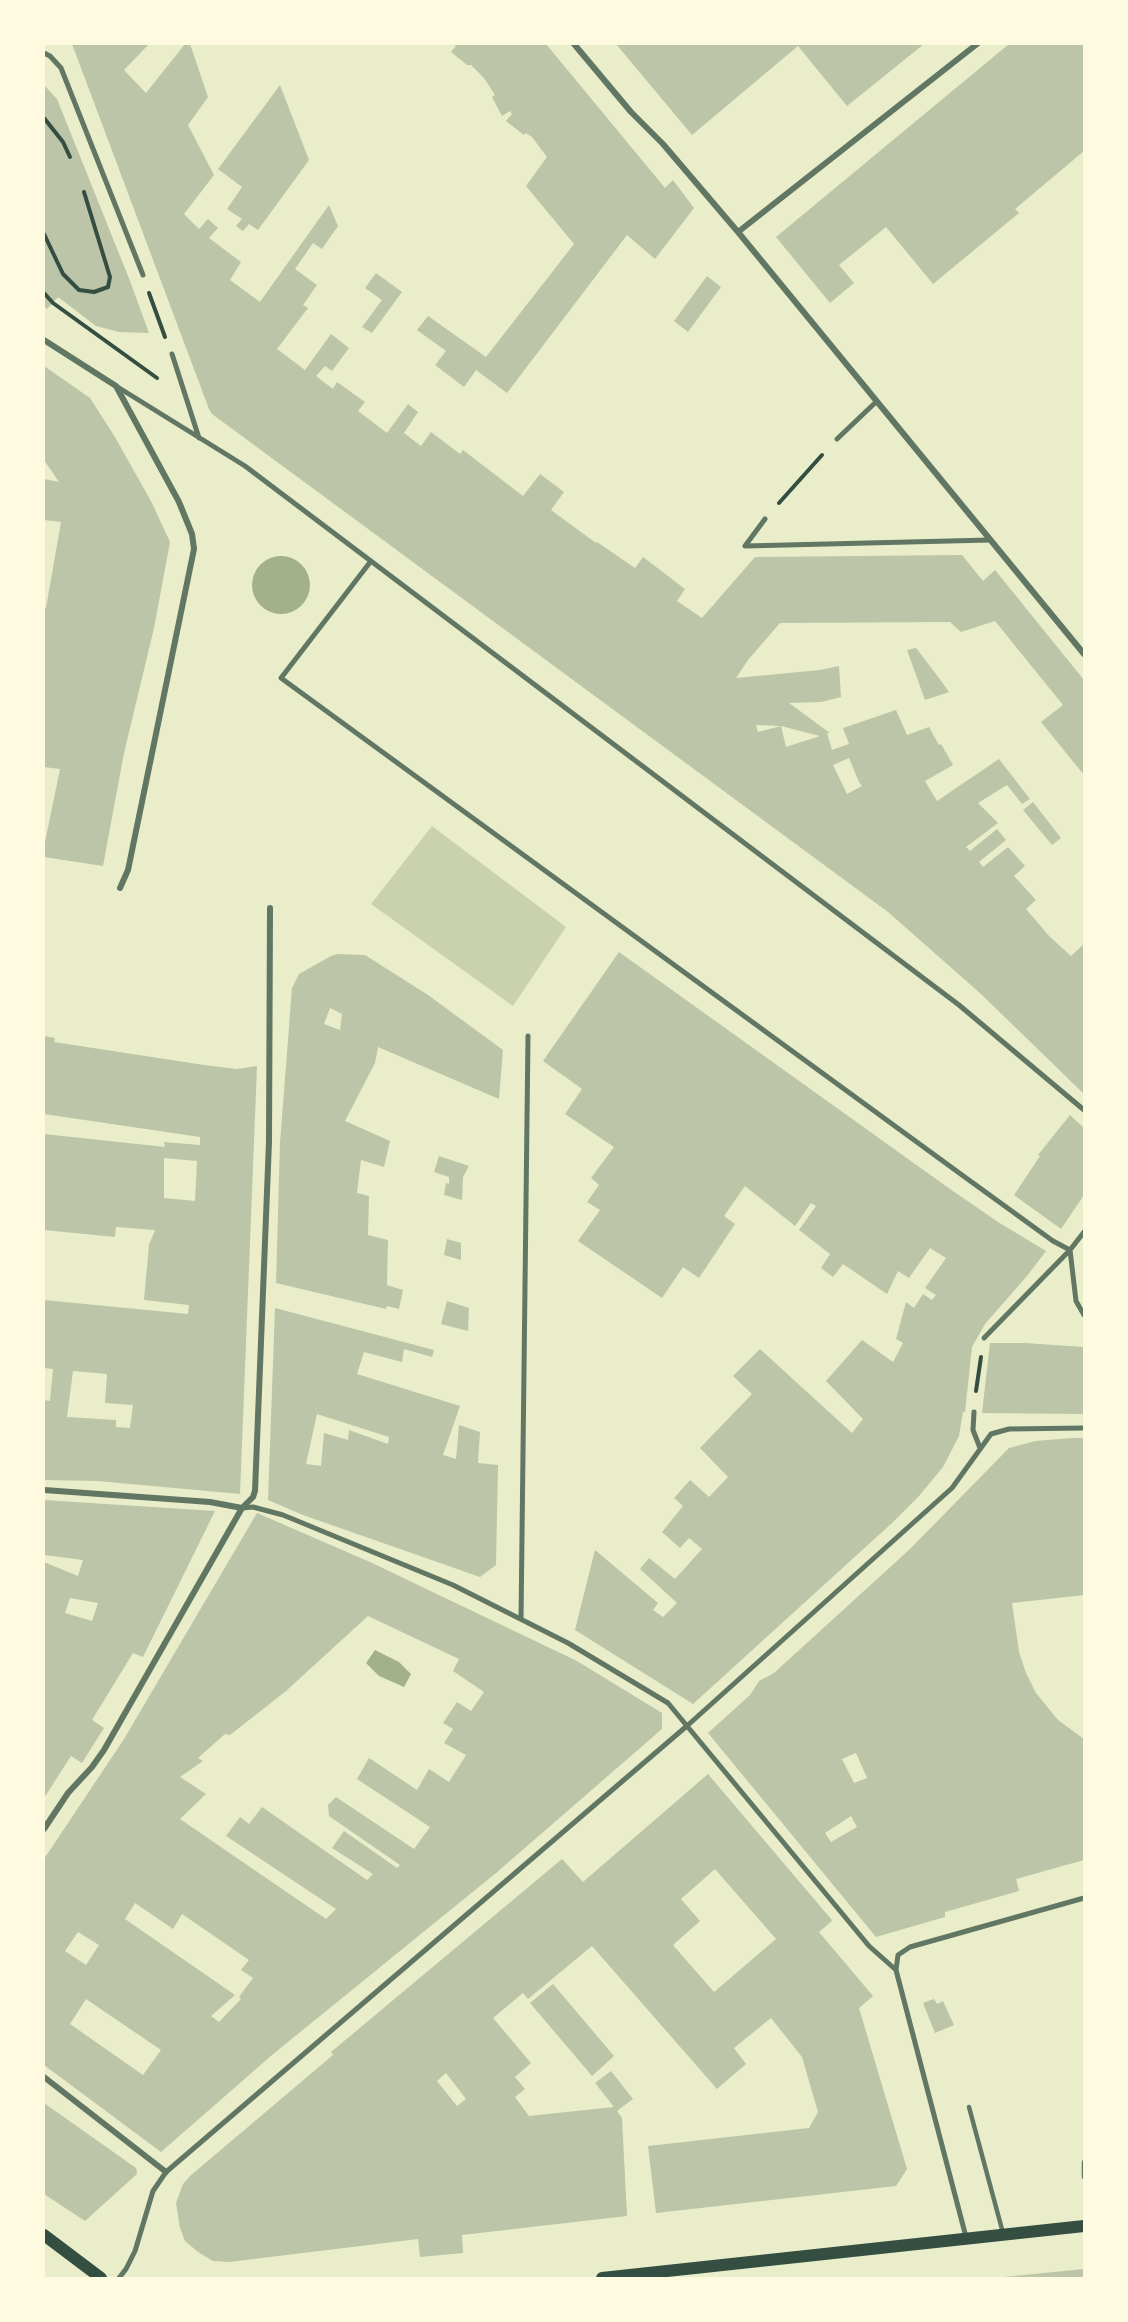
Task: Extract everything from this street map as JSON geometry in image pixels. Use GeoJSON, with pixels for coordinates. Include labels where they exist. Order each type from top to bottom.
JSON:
{"type":"FeatureCollection","features":[{"type":"Feature","properties":{"kind":"main road"},"geometry":{"type":"LineString","coordinates":[[602,2278],[1084,2226]]}},
{"type":"Feature","properties":{"kind":"main road"},"geometry":{"type":"LineString","coordinates":[[44,2235],[101,2278]]}},
{"type":"Feature","properties":{"kind":"street"},"geometry":{"type":"LineString","coordinates":[[574,44],[738,232],[1084,654]]}},
{"type":"Feature","properties":{"kind":"street"},"geometry":{"type":"LineString","coordinates":[[738,232],[977,44]]}},
{"type":"Feature","properties":{"kind":"street"},"geometry":{"type":"LineString","coordinates":[[44,53],[61,68],[142,275]]}},
{"type":"Feature","properties":{"kind":"street"},"geometry":{"type":"LineString","coordinates":[[44,340],[245,466],[959,1005],[1084,1110]]}},
{"type":"Feature","properties":{"kind":"street"},"geometry":{"type":"LineString","coordinates":[[172,354],[200,438]]}},
{"type":"Feature","properties":{"kind":"street"},"geometry":{"type":"LineString","coordinates":[[116,386],[179,502],[192,534],[194,549],[128,870],[120,888]]}},
{"type":"Feature","properties":{"kind":"street"},"geometry":{"type":"LineString","coordinates":[[837,439],[877,401]]}},
{"type":"Feature","properties":{"kind":"street"},"geometry":{"type":"LineString","coordinates":[[765,519],[745,546],[990,540]]}},
{"type":"Feature","properties":{"kind":"street"},"geometry":{"type":"LineString","coordinates":[[371,561],[281,678],[1053,1241],[1070,1250]]}},
{"type":"Feature","properties":{"kind":"street"},"geometry":{"type":"LineString","coordinates":[[44,1829],[68,1793],[104,1750],[242,1508],[253,1497],[255,1491],[269,1142],[270,908]]}},
{"type":"Feature","properties":{"kind":"street"},"geometry":{"type":"LineString","coordinates":[[521,1619],[528,1036]]}},
{"type":"Feature","properties":{"kind":"street"},"geometry":{"type":"LineString","coordinates":[[984,1338],[1070,1250],[1084,1232]]}},
{"type":"Feature","properties":{"kind":"street"},"geometry":{"type":"LineString","coordinates":[[1070,1250],[1076,1302],[1084,1315]]}},
{"type":"Feature","properties":{"kind":"street"},"geometry":{"type":"LineString","coordinates":[[974,1412],[973,1430],[980,1448]]}},
{"type":"Feature","properties":{"kind":"street"},"geometry":{"type":"LineString","coordinates":[[119,2278],[126,2270],[135,2250],[153,2190],[166,2172],[688,1725],[952,1488],[991,1434],[1009,1429],[1084,1428]]}},
{"type":"Feature","properties":{"kind":"street"},"geometry":{"type":"LineString","coordinates":[[44,1490],[210,1502],[242,1508],[253,1507],[283,1515],[453,1585],[568,1642],[669,1703],[869,1946],[896,1970]]}},
{"type":"Feature","properties":{"kind":"street"},"geometry":{"type":"LineString","coordinates":[[966,2237],[896,1970],[898,1955],[910,1947],[1084,1898]]}},
{"type":"Feature","properties":{"kind":"street"},"geometry":{"type":"LineString","coordinates":[[44,2077],[166,2172]]}},
{"type":"Feature","properties":{"kind":"lane"},"geometry":{"type":"LineString","coordinates":[[969,2107],[1003,2233]]}},
{"type":"Feature","properties":{"kind":"lane"},"geometry":{"type":"LineString","coordinates":[[1084,2162],[1084,2177]]}},
{"type":"Feature","properties":{"kind":"path"},"geometry":{"type":"LineString","coordinates":[[44,118],[63,142],[74,166]]}},
{"type":"Feature","properties":{"kind":"path"},"geometry":{"type":"LineString","coordinates":[[44,234],[63,274],[79,290],[94,292],[108,287],[110,277],[82,185]]}},
{"type":"Feature","properties":{"kind":"path"},"geometry":{"type":"LineString","coordinates":[[142,275],[172,354]]}},
{"type":"Feature","properties":{"kind":"path"},"geometry":{"type":"LineString","coordinates":[[44,293],[53,303],[187,400]]}},
{"type":"Feature","properties":{"kind":"path"},"geometry":{"type":"LineString","coordinates":[[765,519],[837,439]]}},
{"type":"Feature","properties":{"kind":"path"},"geometry":{"type":"LineString","coordinates":[[974,1412],[984,1338]]}},
{"type":"Feature","properties":{"kind":"shaded area"},"geometry":{"type":"Polygon","coordinates":[[[281,556],[297,561],[305,569],[310,585],[305,601],[297,609],[281,614],[265,609],[257,601],[252,585],[257,569],[265,561],[281,556]]]}},
{"type":"Feature","properties":{"kind":"shaded area"},"geometry":{"type":"Polygon","coordinates":[[[432,826],[566,927],[513,1006],[371,904],[432,826]]]}},
{"type":"Feature","properties":{"kind":"shaded area"},"geometry":{"type":"Polygon","coordinates":[[[375,1650],[399,1662],[411,1674],[404,1687],[379,1676],[366,1663],[375,1650]]]}},
{"type":"Feature","properties":{"kind":"building"},"geometry":{"type":"Polygon","coordinates":[[[72,44],[149,44],[124,70],[146,93],[185,44],[190,44],[208,97],[188,125],[214,175],[184,214],[199,229],[208,219],[218,228],[209,238],[241,262],[230,280],[260,302],[329,205],[338,226],[322,249],[313,243],[295,269],[317,285],[303,305],[308,308],[277,349],[305,370],[331,334],[349,348],[332,371],[325,366],[316,376],[333,389],[337,382],[365,402],[358,411],[387,433],[408,404],[418,412],[404,433],[421,446],[431,432],[460,454],[463,450],[523,496],[540,474],[564,492],[551,510],[635,568],[643,557],[685,589],[677,601],[702,618],[755,557],[962,555],[983,581],[995,570],[1084,680],[1084,775],[1041,722],[1063,705],[995,621],[961,632],[950,622],[780,623],[748,660],[736,678],[839,666],[841,697],[821,702],[789,703],[830,733],[827,733],[832,750],[849,744],[843,728],[896,710],[907,735],[929,727],[953,765],[925,781],[937,801],[999,759],[1030,799],[1022,804],[1007,785],[978,803],[998,823],[966,847],[970,851],[997,829],[1006,840],[979,862],[983,867],[1008,847],[1025,866],[1014,876],[1036,900],[1026,909],[1050,937],[1071,956],[1084,944],[1084,1094],[981,994],[888,912],[212,414],[72,44]],[[756,725],[758,732],[781,726],[756,725]],[[781,726],[786,747],[820,736],[781,726]],[[849,758],[833,765],[847,794],[862,786],[849,758]]]}},
{"type":"Feature","properties":{"kind":"building"},"geometry":{"type":"Polygon","coordinates":[[[453,44],[546,44],[665,188],[673,180],[694,208],[655,259],[627,235],[507,393],[476,370],[464,387],[435,365],[446,351],[417,330],[428,316],[486,357],[574,244],[526,186],[547,157],[532,137],[526,133],[524,135],[506,121],[512,114],[510,111],[502,116],[492,97],[495,95],[484,78],[471,65],[467,65],[451,52],[456,46],[453,44]]]}},
{"type":"Feature","properties":{"kind":"building"},"geometry":{"type":"Polygon","coordinates":[[[616,44],[924,44],[847,106],[798,46],[692,135],[616,44]]]}},
{"type":"Feature","properties":{"kind":"building"},"geometry":{"type":"Polygon","coordinates":[[[1009,44],[1084,44],[1084,151],[1015,209],[1019,213],[933,284],[886,227],[839,265],[854,283],[830,303],[776,237],[1009,44]]]}},
{"type":"Feature","properties":{"kind":"building"},"geometry":{"type":"Polygon","coordinates":[[[44,85],[57,99],[149,333],[119,332],[96,326],[58,297],[47,309],[44,306],[44,85]]]}},
{"type":"Feature","properties":{"kind":"building"},"geometry":{"type":"Polygon","coordinates":[[[280,85],[309,160],[258,230],[249,224],[243,231],[236,226],[242,219],[227,209],[242,187],[218,169],[280,85]]]}},
{"type":"Feature","properties":{"kind":"building"},"geometry":{"type":"Polygon","coordinates":[[[376,273],[402,292],[372,333],[362,327],[382,300],[365,288],[376,273]]]}},
{"type":"Feature","properties":{"kind":"building"},"geometry":{"type":"Polygon","coordinates":[[[707,276],[721,287],[688,332],[674,321],[707,276]]]}},
{"type":"Feature","properties":{"kind":"building"},"geometry":{"type":"Polygon","coordinates":[[[44,366],[90,398],[152,503],[170,542],[154,628],[124,753],[103,866],[44,857],[60,769],[44,767],[44,608],[46,608],[61,522],[44,520],[44,479],[59,482],[44,460],[44,366]]]}},
{"type":"Feature","properties":{"kind":"building"},"geometry":{"type":"Polygon","coordinates":[[[916,648],[949,692],[925,700],[907,650],[916,648]]]}},
{"type":"Feature","properties":{"kind":"building"},"geometry":{"type":"Polygon","coordinates":[[[1033,802],[1061,838],[1052,845],[1023,810],[1033,802]]]}},
{"type":"Feature","properties":{"kind":"building"},"geometry":{"type":"Polygon","coordinates":[[[619,952],[950,1189],[1046,1251],[985,1324],[972,1347],[965,1412],[963,1412],[959,1436],[943,1467],[892,1523],[693,1704],[575,1630],[595,1550],[658,1603],[653,1610],[663,1617],[677,1603],[640,1569],[649,1558],[675,1579],[702,1549],[689,1538],[680,1548],[662,1532],[683,1506],[674,1498],[690,1480],[709,1497],[728,1477],[700,1448],[752,1394],[733,1376],[760,1349],[852,1433],[863,1419],[826,1381],[862,1340],[893,1362],[903,1343],[896,1339],[906,1302],[914,1308],[923,1294],[932,1300],[936,1295],[925,1288],[946,1258],[930,1248],[909,1278],[898,1271],[887,1294],[843,1264],[833,1277],[821,1268],[830,1254],[799,1230],[816,1206],[811,1203],[795,1226],[745,1186],[724,1216],[735,1224],[699,1278],[683,1267],[662,1298],[578,1241],[600,1210],[587,1202],[599,1185],[591,1178],[614,1147],[565,1114],[582,1089],[543,1061],[619,952]]]}},
{"type":"Feature","properties":{"kind":"building"},"geometry":{"type":"Polygon","coordinates":[[[365,955],[428,995],[503,1050],[499,1099],[378,1047],[375,1063],[345,1121],[390,1141],[384,1167],[361,1160],[357,1193],[369,1196],[368,1235],[388,1240],[387,1285],[403,1290],[399,1309],[387,1306],[386,1309],[276,1283],[280,1143],[292,988],[299,974],[331,956],[365,955]],[[330,1008],[324,1024],[340,1030],[342,1014],[330,1008]]]}},
{"type":"Feature","properties":{"kind":"building"},"geometry":{"type":"Polygon","coordinates":[[[44,1036],[55,1038],[54,1042],[204,1065],[237,1069],[257,1066],[240,1494],[97,1481],[44,1480],[44,1400],[50,1401],[53,1369],[44,1368],[44,1300],[188,1314],[189,1305],[144,1300],[149,1245],[155,1230],[116,1227],[115,1237],[44,1230],[44,1134],[165,1147],[164,1142],[200,1145],[200,1137],[44,1114],[44,1036]],[[164,1158],[164,1198],[195,1201],[197,1161],[164,1158]],[[73,1371],[67,1417],[116,1420],[116,1427],[130,1428],[133,1405],[105,1403],[107,1374],[73,1371]]]}},
{"type":"Feature","properties":{"kind":"building"},"geometry":{"type":"Polygon","coordinates":[[[1070,1115],[1084,1128],[1084,1195],[1061,1229],[1014,1195],[1040,1156],[1038,1155],[1070,1115]]]}},
{"type":"Feature","properties":{"kind":"building"},"geometry":{"type":"Polygon","coordinates":[[[439,1156],[469,1166],[463,1177],[462,1200],[444,1195],[446,1183],[449,1184],[449,1177],[434,1172],[439,1156]]]}},
{"type":"Feature","properties":{"kind":"building"},"geometry":{"type":"Polygon","coordinates":[[[447,1239],[461,1243],[461,1260],[444,1255],[447,1239]]]}},
{"type":"Feature","properties":{"kind":"building"},"geometry":{"type":"Polygon","coordinates":[[[447,1301],[469,1308],[468,1331],[441,1324],[447,1301]]]}},
{"type":"Feature","properties":{"kind":"building"},"geometry":{"type":"Polygon","coordinates":[[[275,1308],[434,1350],[432,1357],[404,1349],[402,1362],[364,1352],[357,1374],[460,1406],[443,1455],[456,1459],[459,1425],[480,1432],[478,1463],[498,1465],[496,1565],[480,1577],[303,1515],[268,1500],[275,1308]],[[317,1414],[306,1464],[321,1466],[324,1433],[348,1440],[349,1430],[388,1444],[389,1437],[317,1414]]]}},
{"type":"Feature","properties":{"kind":"building"},"geometry":{"type":"Polygon","coordinates":[[[990,1343],[1083,1347],[1084,1414],[982,1413],[990,1343]]]}},
{"type":"Feature","properties":{"kind":"building"},"geometry":{"type":"Polygon","coordinates":[[[1084,1438],[1084,1595],[1012,1603],[1019,1652],[1036,1693],[1058,1720],[1084,1739],[1084,1860],[1016,1879],[1019,1891],[945,1912],[945,1917],[876,1937],[708,1733],[750,1695],[759,1681],[774,1673],[910,1549],[1009,1448],[1036,1441],[1084,1438]],[[856,1753],[842,1759],[854,1783],[867,1778],[856,1753]],[[851,1816],[825,1833],[831,1842],[857,1827],[851,1816]]]}},
{"type":"Feature","properties":{"kind":"building"},"geometry":{"type":"Polygon","coordinates":[[[44,1500],[215,1511],[143,1657],[133,1653],[92,1720],[104,1728],[82,1763],[71,1756],[44,1798],[44,1562],[78,1576],[83,1560],[44,1555],[44,1500]],[[70,1598],[65,1613],[92,1621],[98,1603],[70,1598]]]}},
{"type":"Feature","properties":{"kind":"building"},"geometry":{"type":"Polygon","coordinates":[[[257,1513],[370,1562],[577,1661],[662,1713],[662,1729],[496,1873],[272,2055],[161,2152],[44,2065],[44,1859],[124,1739],[257,1513]],[[368,1616],[286,1691],[230,1735],[225,1734],[198,1758],[203,1761],[180,1777],[206,1794],[180,1819],[326,1919],[336,1909],[226,1836],[240,1817],[249,1824],[262,1807],[367,1880],[373,1874],[332,1848],[344,1831],[397,1868],[400,1865],[329,1816],[328,1805],[336,1797],[414,1849],[430,1827],[357,1779],[369,1758],[417,1790],[429,1769],[449,1782],[466,1755],[444,1743],[453,1729],[443,1723],[457,1702],[471,1711],[484,1692],[453,1671],[459,1659],[368,1616]],[[135,1903],[125,1919],[235,1995],[211,2016],[219,2022],[241,1999],[239,1997],[253,1978],[241,1970],[249,1960],[182,1914],[173,1929],[135,1903]],[[78,1932],[65,1951],[86,1965],[99,1945],[78,1932]],[[86,1999],[70,2024],[143,2075],[161,2050],[86,1999]]]}},
{"type":"Feature","properties":{"kind":"building"},"geometry":{"type":"Polygon","coordinates":[[[708,1774],[831,1919],[832,1921],[819,1932],[873,1996],[859,2008],[907,2169],[896,2186],[656,2213],[648,2146],[809,2128],[818,2112],[802,2057],[771,2018],[734,2048],[746,2064],[717,2089],[592,1946],[528,1999],[523,1993],[493,2018],[531,2063],[515,2077],[525,2089],[515,2097],[529,2116],[614,2107],[595,2083],[611,2071],[633,2099],[617,2111],[622,2118],[627,2216],[462,2235],[463,2253],[420,2257],[418,2239],[229,2262],[213,2261],[185,2241],[180,2228],[176,2203],[183,2184],[190,2176],[333,2055],[331,2052],[562,1859],[583,1882],[708,1774]],[[715,1869],[681,1899],[700,1921],[673,1945],[714,1992],[776,1939],[715,1869]],[[446,2073],[437,2081],[457,2106],[466,2099],[446,2073]]]}},
{"type":"Feature","properties":{"kind":"building"},"geometry":{"type":"Polygon","coordinates":[[[553,1984],[614,2056],[592,2076],[530,2003],[553,1984]]]}},
{"type":"Feature","properties":{"kind":"building"},"geometry":{"type":"Polygon","coordinates":[[[934,1999],[937,2004],[943,2001],[954,2025],[935,2033],[923,2003],[934,1999]]]}},
{"type":"Feature","properties":{"kind":"building"},"geometry":{"type":"Polygon","coordinates":[[[44,2103],[136,2168],[137,2174],[85,2221],[44,2194],[44,2103]]]}},
{"type":"Feature","properties":{"kind":"building"},"geometry":{"type":"Polygon","coordinates":[[[1084,2269],[1084,2278],[1004,2277],[1084,2269]]]}}]}
